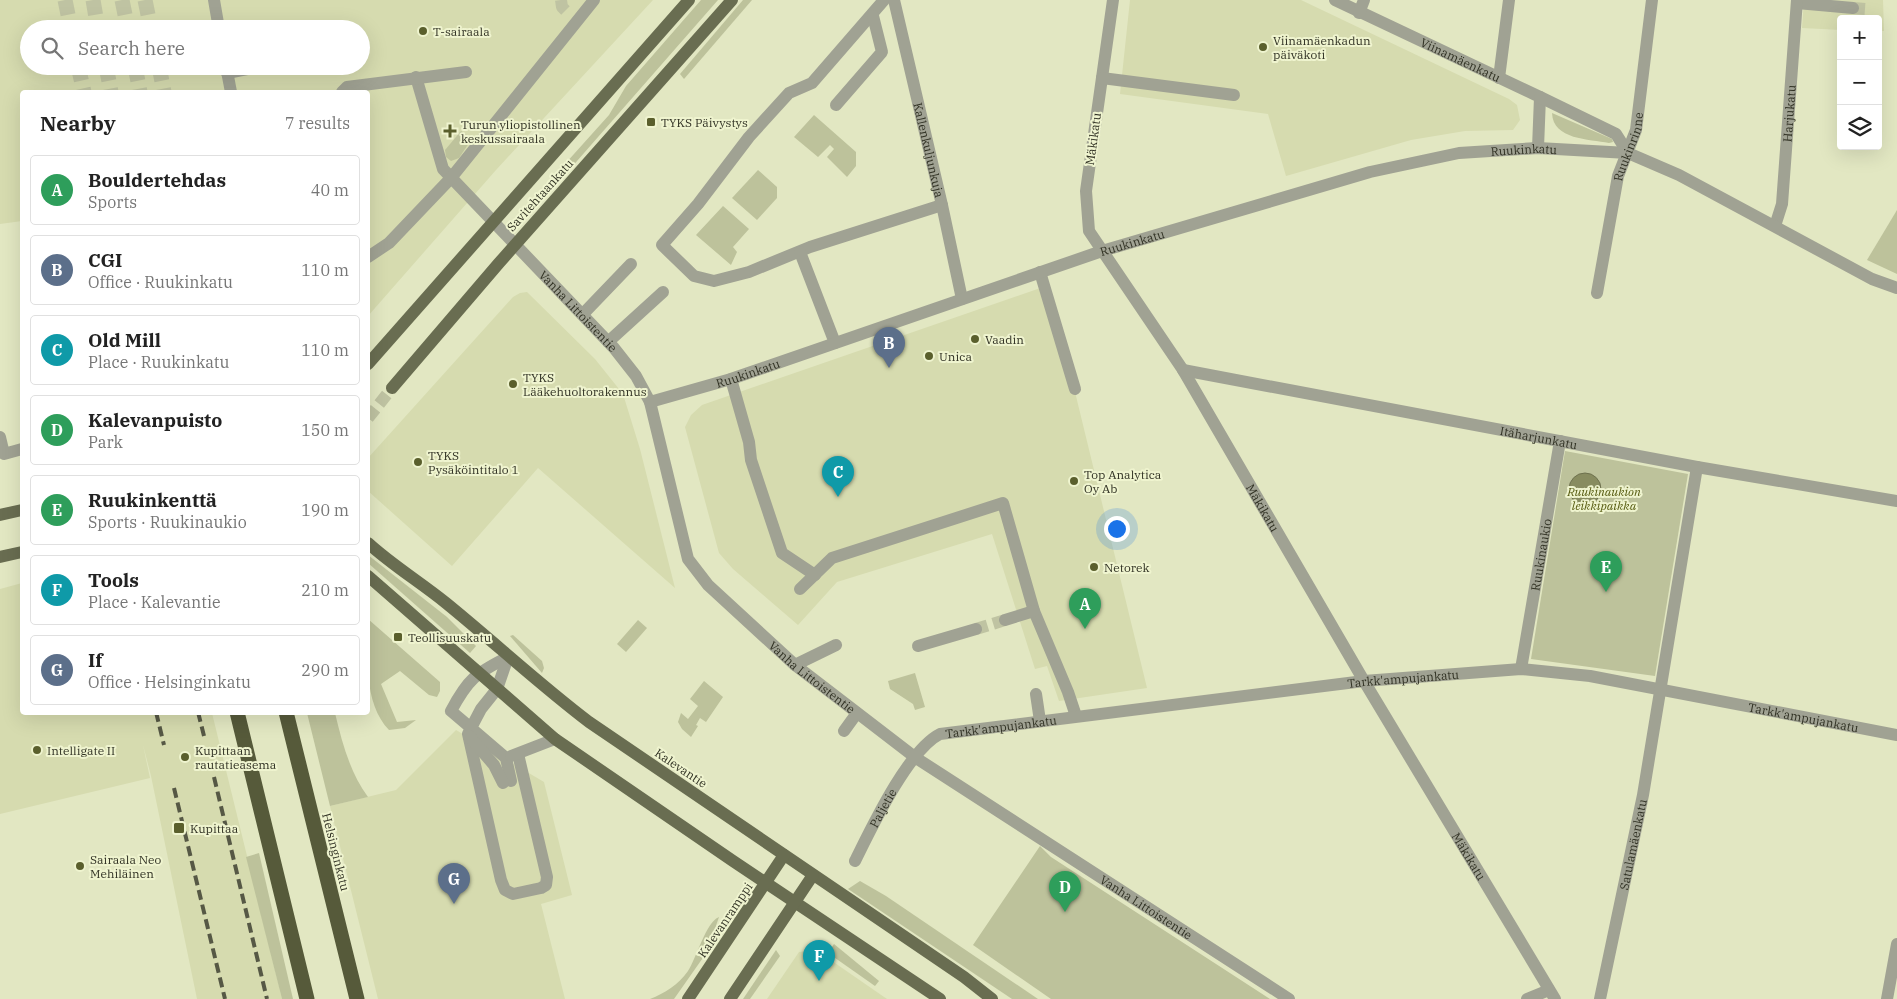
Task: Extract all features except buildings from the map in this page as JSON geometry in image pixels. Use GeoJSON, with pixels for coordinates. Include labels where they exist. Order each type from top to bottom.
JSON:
{"type":"FeatureCollection","features":[{"type":"Feature","properties":{"kind":"highway"},"geometry":{"type":"LineString","coordinates":[[238,715],[307,999]]}},
{"type":"Feature","properties":{"kind":"highway","name":"Helsinginkatu"},"geometry":{"type":"LineString","coordinates":[[287,715],[357,999]]}},
{"type":"Feature","properties":{"kind":"main road","name":"Savitehtaankatu"},"geometry":{"type":"LineString","coordinates":[[370,362],[689,0]]}},
{"type":"Feature","properties":{"kind":"main road","name":"Savitehtaankatu"},"geometry":{"type":"LineString","coordinates":[[392,388],[516,244],[732,0]]}},
{"type":"Feature","properties":{"kind":"main road"},"geometry":{"type":"LineString","coordinates":[[0,515],[20,510]]}},
{"type":"Feature","properties":{"kind":"main road","name":"Kalevantie"},"geometry":{"type":"LineString","coordinates":[[370,545],[446,603],[539,684],[603,732],[964,977],[992,999]]}},
{"type":"Feature","properties":{"kind":"main road"},"geometry":{"type":"LineString","coordinates":[[0,557],[20,552]]}},
{"type":"Feature","properties":{"kind":"main road"},"geometry":{"type":"LineString","coordinates":[[370,578],[555,739],[766,884],[940,999]]}},
{"type":"Feature","properties":{"kind":"main road","name":"Kalevanramppi"},"geometry":{"type":"LineString","coordinates":[[688,999],[784,855]]}},
{"type":"Feature","properties":{"kind":"main road"},"geometry":{"type":"LineString","coordinates":[[730,999],[813,874]]}},
{"type":"Feature","properties":{"kind":"street"},"geometry":{"type":"LineString","coordinates":[[214,0],[217,20]]}},
{"type":"Feature","properties":{"kind":"street"},"geometry":{"type":"LineString","coordinates":[[370,256],[389,243],[451,178],[572,17],[594,0]]}},
{"type":"Feature","properties":{"kind":"street"},"geometry":{"type":"LineString","coordinates":[[884,0],[873,16],[812,83],[789,93],[749,137],[698,204],[662,244],[694,276],[714,281],[749,272],[800,252],[942,205]]}},
{"type":"Feature","properties":{"kind":"street","name":"Kallenkuljunkuja"},"geometry":{"type":"LineString","coordinates":[[894,0],[962,299]]}},
{"type":"Feature","properties":{"kind":"street","name":"Mäkikatu"},"geometry":{"type":"LineString","coordinates":[[1113,0],[1086,191],[1089,231],[1183,370],[1364,681],[1552,994]]}},
{"type":"Feature","properties":{"kind":"street","name":"Viinamäenkatu"},"geometry":{"type":"LineString","coordinates":[[1335,0],[1540,97]]}},
{"type":"Feature","properties":{"kind":"street"},"geometry":{"type":"LineString","coordinates":[[1359,12],[1364,0]]}},
{"type":"Feature","properties":{"kind":"street"},"geometry":{"type":"LineString","coordinates":[[1499,78],[1509,0]]}},
{"type":"Feature","properties":{"kind":"street","name":"Ruukinrinne"},"geometry":{"type":"LineString","coordinates":[[1597,293],[1618,176],[1636,130],[1652,0]]}},
{"type":"Feature","properties":{"kind":"street"},"geometry":{"type":"LineString","coordinates":[[1797,1],[1853,8]]}},
{"type":"Feature","properties":{"kind":"street","name":"Harjukatu"},"geometry":{"type":"LineString","coordinates":[[1775,226],[1782,204],[1797,1]]}},
{"type":"Feature","properties":{"kind":"street"},"geometry":{"type":"LineString","coordinates":[[836,105],[882,52],[873,16]]}},
{"type":"Feature","properties":{"kind":"street"},"geometry":{"type":"LineString","coordinates":[[344,90],[347,86],[466,72]]}},
{"type":"Feature","properties":{"kind":"street"},"geometry":{"type":"LineString","coordinates":[[228,75],[231,90]]}},
{"type":"Feature","properties":{"kind":"street","name":"Vanha Littoistentie"},"geometry":{"type":"LineString","coordinates":[[416,77],[441,165],[451,178],[583,314],[636,376],[650,402],[684,546],[692,567],[708,585],[795,664],[916,758],[1289,999]]}},
{"type":"Feature","properties":{"kind":"street"},"geometry":{"type":"LineString","coordinates":[[1102,78],[1234,95]]}},
{"type":"Feature","properties":{"kind":"street"},"geometry":{"type":"LineString","coordinates":[[1538,148],[1540,97]]}},
{"type":"Feature","properties":{"kind":"street","name":"Ruukinkatu"},"geometry":{"type":"LineString","coordinates":[[1540,97],[1616,134],[1628,152]]}},
{"type":"Feature","properties":{"kind":"street","name":"Ruukinkatu"},"geometry":{"type":"LineString","coordinates":[[650,402],[731,379],[1102,251],[1370,172],[1458,153],[1538,148],[1628,152],[1679,175],[1872,279],[1897,288]]}},
{"type":"Feature","properties":{"kind":"street"},"geometry":{"type":"LineString","coordinates":[[800,252],[835,343]]}},
{"type":"Feature","properties":{"kind":"street"},"geometry":{"type":"LineString","coordinates":[[583,314],[631,264]]}},
{"type":"Feature","properties":{"kind":"street"},"geometry":{"type":"LineString","coordinates":[[1040,272],[1075,389]]}},
{"type":"Feature","properties":{"kind":"street"},"geometry":{"type":"LineString","coordinates":[[608,342],[663,292]]}},
{"type":"Feature","properties":{"kind":"street","name":"Itäharjunkatu"},"geometry":{"type":"LineString","coordinates":[[1183,370],[1560,440],[1697,468],[1897,501]]}},
{"type":"Feature","properties":{"kind":"street"},"geometry":{"type":"LineString","coordinates":[[731,379],[749,442],[751,460],[782,552],[815,575]]}},
{"type":"Feature","properties":{"kind":"street"},"geometry":{"type":"LineString","coordinates":[[0,436],[4,454],[20,450]]}},
{"type":"Feature","properties":{"kind":"street","name":"Ruukinaukio"},"geometry":{"type":"LineString","coordinates":[[1521,669],[1560,440]]}},
{"type":"Feature","properties":{"kind":"street"},"geometry":{"type":"LineString","coordinates":[[1659,690],[1697,468]]}},
{"type":"Feature","properties":{"kind":"street"},"geometry":{"type":"LineString","coordinates":[[800,589],[832,558],[1003,503],[1034,611],[1076,716]]}},
{"type":"Feature","properties":{"kind":"street"},"geometry":{"type":"LineString","coordinates":[[1005,620],[1034,611]]}},
{"type":"Feature","properties":{"kind":"street"},"geometry":{"type":"LineString","coordinates":[[918,646],[976,629]]}},
{"type":"Feature","properties":{"kind":"street"},"geometry":{"type":"LineString","coordinates":[[795,664],[836,645]]}},
{"type":"Feature","properties":{"kind":"street"},"geometry":{"type":"LineString","coordinates":[[506,758],[507,782],[470,731],[451,711],[460,692],[477,672],[508,657]]}},
{"type":"Feature","properties":{"kind":"street"},"geometry":{"type":"LineString","coordinates":[[508,657],[497,689],[481,709],[470,731],[501,880],[505,890],[513,894],[541,888],[546,885],[548,877],[518,754]]}},
{"type":"Feature","properties":{"kind":"street","name":"Tarkk'ampujankatu"},"geometry":{"type":"LineString","coordinates":[[916,758],[932,738],[940,734],[1364,681],[1521,669],[1590,676],[1897,735]]}},
{"type":"Feature","properties":{"kind":"street","name":"Satulamäenkatu"},"geometry":{"type":"LineString","coordinates":[[1600,999],[1639,812],[1659,690]]}},
{"type":"Feature","properties":{"kind":"street"},"geometry":{"type":"LineString","coordinates":[[1036,694],[1040,721]]}},
{"type":"Feature","properties":{"kind":"street"},"geometry":{"type":"LineString","coordinates":[[844,731],[857,713]]}},
{"type":"Feature","properties":{"kind":"street"},"geometry":{"type":"LineString","coordinates":[[470,731],[506,758]]}},
{"type":"Feature","properties":{"kind":"street"},"geometry":{"type":"LineString","coordinates":[[506,758],[555,739]]}},
{"type":"Feature","properties":{"kind":"street","name":"Paljetie"},"geometry":{"type":"LineString","coordinates":[[855,861],[887,799],[916,758]]}},
{"type":"Feature","properties":{"kind":"street"},"geometry":{"type":"LineString","coordinates":[[1887,999],[1897,944]]}},
{"type":"Feature","properties":{"kind":"street"},"geometry":{"type":"LineString","coordinates":[[1527,999],[1552,994]]}},
{"type":"Feature","properties":{"kind":"shaded area","name":"Turun yliopistollinen keskussairaala"},"geometry":{"type":"Polygon","coordinates":[[[0,0],[653,0],[496,170],[370,314],[370,90],[20,90],[20,221],[0,224],[0,0]]]}},
{"type":"Feature","properties":{"kind":"shaded area","name":"Viinamäenkadun päiväkoti"},"geometry":{"type":"Polygon","coordinates":[[[1130,0],[1301,0],[1509,99],[1517,105],[1520,120],[1513,130],[1465,131],[1411,140],[1286,176],[1268,114],[1120,94],[1130,0]]]}},
{"type":"Feature","properties":{"kind":"shaded area"},"geometry":{"type":"Polygon","coordinates":[[[1804,0],[1883,0],[1884,31],[1882,31],[1882,15],[1837,15],[1837,30],[1802,28],[1804,0]]]}},
{"type":"Feature","properties":{"kind":"shaded area"},"geometry":{"type":"Polygon","coordinates":[[[1049,285],[1147,688],[1059,701],[1047,666],[1035,669],[992,534],[837,582],[798,625],[733,569],[719,553],[685,427],[691,415],[702,405],[1049,285]]]}},
{"type":"Feature","properties":{"kind":"shaded area"},"geometry":{"type":"Polygon","coordinates":[[[527,292],[595,359],[623,394],[640,449],[675,588],[538,468],[452,566],[370,493],[370,456],[513,297],[527,292]]]}},
{"type":"Feature","properties":{"kind":"shaded area"},"geometry":{"type":"Polygon","coordinates":[[[1585,473],[1596,478],[1601,489],[1596,500],[1585,505],[1574,500],[1569,489],[1574,478],[1585,473]]]}},
{"type":"Feature","properties":{"kind":"shaded area"},"geometry":{"type":"Polygon","coordinates":[[[20,584],[20,715],[212,715],[282,999],[197,999],[143,745],[150,778],[0,814],[0,589],[20,584]]]}},
{"type":"Feature","properties":{"kind":"shaded area"},"geometry":{"type":"Polygon","coordinates":[[[456,730],[544,782],[572,895],[541,904],[565,999],[378,999],[330,806],[396,790],[456,730]]]}},
{"type":"Feature","properties":{"kind":"shaded area"},"geometry":{"type":"Polygon","coordinates":[[[816,950],[887,999],[767,999],[799,952],[816,950]]]}},
{"type":"Feature","properties":{"kind":"green space"},"geometry":{"type":"Polygon","coordinates":[[[701,0],[718,0],[570,169],[565,164],[609,115],[626,86],[701,0]]]}},
{"type":"Feature","properties":{"kind":"green space"},"geometry":{"type":"Polygon","coordinates":[[[743,0],[752,0],[684,79],[680,74],[743,0]]]}},
{"type":"Feature","properties":{"kind":"green space"},"geometry":{"type":"Polygon","coordinates":[[[1552,113],[1612,139],[1613,142],[1573,137],[1559,129],[1554,122],[1552,113]]]}},
{"type":"Feature","properties":{"kind":"green space"},"geometry":{"type":"Polygon","coordinates":[[[814,115],[856,152],[856,166],[847,177],[827,157],[834,149],[830,145],[818,157],[794,137],[814,115]]]}},
{"type":"Feature","properties":{"kind":"green space"},"geometry":{"type":"Polygon","coordinates":[[[461,131],[471,140],[459,158],[451,161],[446,157],[445,150],[461,131]]]}},
{"type":"Feature","properties":{"kind":"green space"},"geometry":{"type":"Polygon","coordinates":[[[758,170],[777,187],[777,198],[757,220],[732,198],[758,170]]]}},
{"type":"Feature","properties":{"kind":"green space"},"geometry":{"type":"Polygon","coordinates":[[[723,206],[749,229],[733,247],[737,252],[731,265],[696,235],[723,206]]]}},
{"type":"Feature","properties":{"kind":"green space"},"geometry":{"type":"Polygon","coordinates":[[[1897,210],[1897,274],[1867,260],[1897,210]]]}},
{"type":"Feature","properties":{"kind":"green space","name":"Ruukinaukion leikkipaikka"},"geometry":{"type":"Polygon","coordinates":[[[1565,451],[1688,474],[1655,676],[1531,659],[1565,451]]]}},
{"type":"Feature","properties":{"kind":"green space"},"geometry":{"type":"Polygon","coordinates":[[[370,557],[447,617],[476,646],[470,653],[370,565],[370,557]]]}},
{"type":"Feature","properties":{"kind":"green space"},"geometry":{"type":"Polygon","coordinates":[[[638,620],[647,628],[626,652],[617,644],[638,620]]]}},
{"type":"Feature","properties":{"kind":"green space"},"geometry":{"type":"Polygon","coordinates":[[[370,621],[440,682],[440,691],[437,697],[429,695],[400,671],[381,684],[397,722],[416,720],[405,728],[389,730],[381,719],[371,692],[370,621]]]}},
{"type":"Feature","properties":{"kind":"green space"},"geometry":{"type":"Polygon","coordinates":[[[513,635],[542,661],[544,668],[542,673],[510,636],[513,635]]]}},
{"type":"Feature","properties":{"kind":"green space"},"geometry":{"type":"Polygon","coordinates":[[[915,673],[925,707],[915,710],[913,704],[890,689],[888,681],[915,673]]]}},
{"type":"Feature","properties":{"kind":"green space"},"geometry":{"type":"Polygon","coordinates":[[[704,681],[723,697],[706,722],[700,718],[696,725],[698,726],[691,737],[682,729],[678,722],[681,713],[688,719],[698,706],[690,699],[704,681]]]}},
{"type":"Feature","properties":{"kind":"green space"},"geometry":{"type":"Polygon","coordinates":[[[307,715],[336,715],[351,768],[368,797],[330,806],[307,715]]]}},
{"type":"Feature","properties":{"kind":"green space"},"geometry":{"type":"Polygon","coordinates":[[[1040,846],[1051,857],[1270,999],[1051,999],[973,945],[1040,846]]]}},
{"type":"Feature","properties":{"kind":"green space"},"geometry":{"type":"Polygon","coordinates":[[[259,853],[293,999],[282,999],[246,857],[259,853]]]}},
{"type":"Feature","properties":{"kind":"green space"},"geometry":{"type":"Polygon","coordinates":[[[860,881],[886,896],[1038,999],[1012,999],[848,889],[860,881]]]}},
{"type":"Feature","properties":{"kind":"green space"},"geometry":{"type":"Polygon","coordinates":[[[719,917],[707,952],[674,999],[650,999],[671,988],[684,976],[710,926],[719,917]]]}},
{"type":"Feature","properties":{"kind":"green space"},"geometry":{"type":"Polygon","coordinates":[[[834,944],[879,981],[875,986],[828,953],[834,944]]]}},
{"type":"Feature","properties":{"kind":"green space"},"geometry":{"type":"Polygon","coordinates":[[[776,950],[780,956],[750,999],[743,999],[776,950]]]}},
{"type":"Feature","properties":{"kind":"tunnel"},"geometry":{"type":"LineString","coordinates":[[65,0],[69,20]]}},
{"type":"Feature","properties":{"kind":"tunnel"},"geometry":{"type":"LineString","coordinates":[[93,0],[96,20]]}},
{"type":"Feature","properties":{"kind":"tunnel"},"geometry":{"type":"LineString","coordinates":[[122,0],[126,20]]}},
{"type":"Feature","properties":{"kind":"tunnel"},"geometry":{"type":"LineString","coordinates":[[145,0],[149,20]]}},
{"type":"Feature","properties":{"kind":"tunnel"},"geometry":{"type":"LineString","coordinates":[[561,0],[562,7],[568,13]]}},
{"type":"Feature","properties":{"kind":"tunnel"},"geometry":{"type":"LineString","coordinates":[[1853,8],[1866,9]]}},
{"type":"Feature","properties":{"kind":"tunnel"},"geometry":{"type":"LineString","coordinates":[[80,75],[84,90]]}},
{"type":"Feature","properties":{"kind":"tunnel"},"geometry":{"type":"LineString","coordinates":[[108,75],[111,90]]}},
{"type":"Feature","properties":{"kind":"tunnel"},"geometry":{"type":"LineString","coordinates":[[137,75],[140,90]]}},
{"type":"Feature","properties":{"kind":"tunnel"},"geometry":{"type":"LineString","coordinates":[[161,75],[164,90]]}},
{"type":"Feature","properties":{"kind":"tunnel"},"geometry":{"type":"LineString","coordinates":[[370,416],[392,388]]}},
{"type":"Feature","properties":{"kind":"tunnel"},"geometry":{"type":"LineString","coordinates":[[976,629],[1005,620]]}},
{"type":"Feature","properties":{"kind":"railway"},"geometry":{"type":"LineString","coordinates":[[157,715],[164,745]]}},
{"type":"Feature","properties":{"kind":"railway"},"geometry":{"type":"LineString","coordinates":[[199,715],[204,736]]}},
{"type":"Feature","properties":{"kind":"railway"},"geometry":{"type":"LineString","coordinates":[[214,777],[267,999]]}},
{"type":"Feature","properties":{"kind":"railway"},"geometry":{"type":"LineString","coordinates":[[174,788],[225,999]]}},
{"type":"Feature","properties":{"kind":"place","name":"T-sairaala"},"geometry":{"type":"Point","coordinates":[423,31]}},
{"type":"Feature","properties":{"kind":"place","name":"Viinamäenkadun päiväkoti"},"geometry":{"type":"Point","coordinates":[1263,47]}},
{"type":"Feature","properties":{"kind":"place","name":"TYKS Päivystys"},"geometry":{"type":"Point","coordinates":[651,122]}},
{"type":"Feature","properties":{"kind":"place","name":"Turun yliopistollinen keskussairaala"},"geometry":{"type":"Point","coordinates":[450,131]}},
{"type":"Feature","properties":{"kind":"place","name":"Vaadin"},"geometry":{"type":"Point","coordinates":[975,339]}},
{"type":"Feature","properties":{"kind":"place","name":"Unica"},"geometry":{"type":"Point","coordinates":[929,356]}},
{"type":"Feature","properties":{"kind":"place","name":"CGI"},"geometry":{"type":"Point","coordinates":[889,368]}},
{"type":"Feature","properties":{"kind":"place","name":"TYKS Lääkehuoltorakennus"},"geometry":{"type":"Point","coordinates":[513,384]}},
{"type":"Feature","properties":{"kind":"place","name":"TYKS Pysäköintitalo 1"},"geometry":{"type":"Point","coordinates":[418,462]}},
{"type":"Feature","properties":{"kind":"place","name":"Top Analytica Oy Ab"},"geometry":{"type":"Point","coordinates":[1074,481]}},
{"type":"Feature","properties":{"kind":"place","name":"Old Mill"},"geometry":{"type":"Point","coordinates":[838,497]}},
{"type":"Feature","properties":{"kind":"place","name":"Netorek"},"geometry":{"type":"Point","coordinates":[1094,567]}},
{"type":"Feature","properties":{"kind":"place","name":"Ruukinkenttä"},"geometry":{"type":"Point","coordinates":[1606,592]}},
{"type":"Feature","properties":{"kind":"place","name":"Bouldertehdas"},"geometry":{"type":"Point","coordinates":[1085,629]}},
{"type":"Feature","properties":{"kind":"place","name":"Teollisuuskatu"},"geometry":{"type":"Point","coordinates":[398,637]}},
{"type":"Feature","properties":{"kind":"place","name":"Intelligate II"},"geometry":{"type":"Point","coordinates":[37,750]}},
{"type":"Feature","properties":{"kind":"place","name":"Kupittaan rautatieasema"},"geometry":{"type":"Point","coordinates":[185,757]}},
{"type":"Feature","properties":{"kind":"place","name":"Kupittaa"},"geometry":{"type":"Point","coordinates":[179,828]}},
{"type":"Feature","properties":{"kind":"place","name":"Sairaala Neo Mehiläinen"},"geometry":{"type":"Point","coordinates":[80,866]}},
{"type":"Feature","properties":{"kind":"place","name":"If"},"geometry":{"type":"Point","coordinates":[454,904]}},
{"type":"Feature","properties":{"kind":"place","name":"Kalevanpuisto"},"geometry":{"type":"Point","coordinates":[1065,912]}},
{"type":"Feature","properties":{"kind":"place","name":"Tools"},"geometry":{"type":"Point","coordinates":[819,981]}}]}
